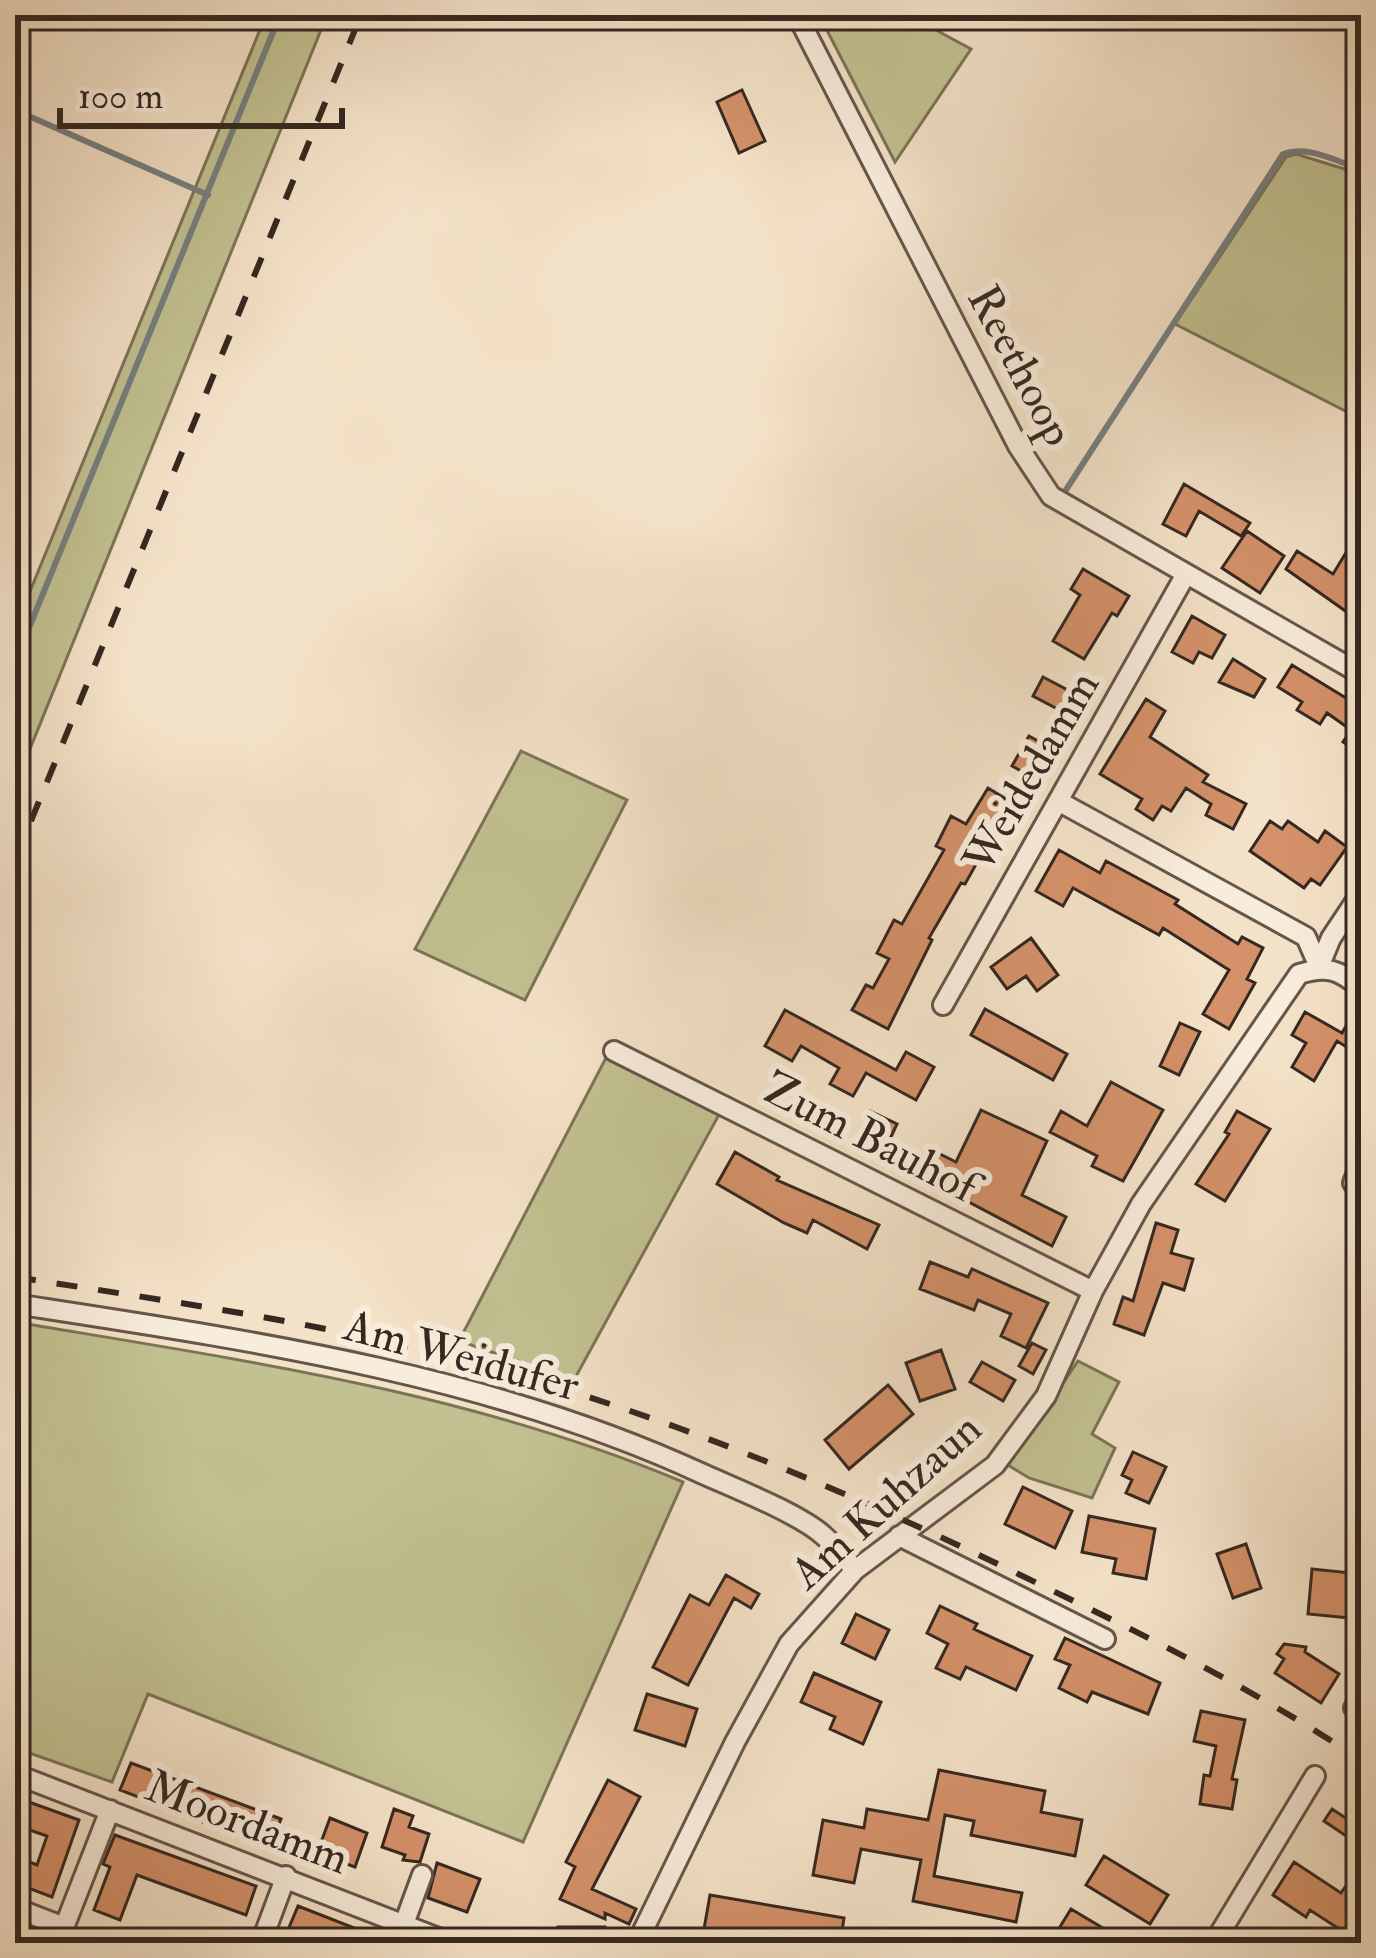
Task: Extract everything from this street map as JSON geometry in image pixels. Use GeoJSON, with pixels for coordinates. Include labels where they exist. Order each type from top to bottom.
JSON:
{"type":"FeatureCollection","features":[{"type":"Feature","properties":{"kind":"street","name":"Reethoop"},"geometry":{"type":"LineString","coordinates":[[797,15],[1032,472],[1051,496],[1361,674]]}},
{"type":"Feature","properties":{"kind":"street","name":"Weidedamm"},"geometry":{"type":"LineString","coordinates":[[943,1006],[1186,574]]}},
{"type":"Feature","properties":{"kind":"street"},"geometry":{"type":"LineString","coordinates":[[1058,801],[1306,937],[1319,968],[1339,970],[1361,988]]}},
{"type":"Feature","properties":{"kind":"street","name":"Am Kuhzaun"},"geometry":{"type":"LineString","coordinates":[[637,1943],[735,1742],[789,1644],[855,1570],[994,1466],[1046,1396],[1093,1291],[1141,1204],[1299,974],[1319,968],[1331,938],[1361,893]]}},
{"type":"Feature","properties":{"kind":"street","name":"Zum Bauhof"},"geometry":{"type":"LineString","coordinates":[[614,1051],[1093,1291]]}},
{"type":"Feature","properties":{"kind":"street"},"geometry":{"type":"LineString","coordinates":[[1353,1183],[1361,1162]]}},
{"type":"Feature","properties":{"kind":"street","name":"Am Weidufer"},"geometry":{"type":"LineString","coordinates":[[15,1304],[228,1337],[402,1373],[575,1423],[647,1448],[821,1533],[855,1570]]}},
{"type":"Feature","properties":{"kind":"street"},"geometry":{"type":"LineString","coordinates":[[899,1536],[1105,1639]]}},
{"type":"Feature","properties":{"kind":"street","name":"Moordamm"},"geometry":{"type":"LineString","coordinates":[[15,1774],[451,1943]]}},
{"type":"Feature","properties":{"kind":"street"},"geometry":{"type":"LineString","coordinates":[[1214,1943],[1315,1776]]}},
{"type":"Feature","properties":{"kind":"street"},"geometry":{"type":"LineString","coordinates":[[15,1908],[61,1935],[110,1810]]}},
{"type":"Feature","properties":{"kind":"street"},"geometry":{"type":"LineString","coordinates":[[404,1924],[422,1875]]}},
{"type":"Feature","properties":{"kind":"street"},"geometry":{"type":"LineString","coordinates":[[261,1943],[286,1876]]}},
{"type":"Feature","properties":{"kind":"shaded area"},"geometry":{"type":"Polygon","coordinates":[[[266,15],[327,15],[15,786],[15,628],[266,15]]]}},
{"type":"Feature","properties":{"kind":"shaded area"},"geometry":{"type":"Polygon","coordinates":[[[819,15],[908,15],[971,49],[895,162],[819,15]]]}},
{"type":"Feature","properties":{"kind":"shaded area"},"geometry":{"type":"Polygon","coordinates":[[[1296,154],[1361,174],[1361,419],[1175,324],[1286,157],[1296,154]]]}},
{"type":"Feature","properties":{"kind":"shaded area"},"geometry":{"type":"Polygon","coordinates":[[[521,751],[627,800],[525,1000],[415,949],[521,751]]]}},
{"type":"Feature","properties":{"kind":"shaded area"},"geometry":{"type":"Polygon","coordinates":[[[608,1054],[721,1111],[574,1380],[459,1341],[608,1054]]]}},
{"type":"Feature","properties":{"kind":"shaded area"},"geometry":{"type":"Polygon","coordinates":[[[15,1322],[270,1366],[438,1402],[521,1424],[683,1482],[523,1842],[148,1694],[112,1782],[15,1748],[15,1322]]]}},
{"type":"Feature","properties":{"kind":"shaded area"},"geometry":{"type":"Polygon","coordinates":[[[1078,1361],[1119,1382],[1092,1434],[1115,1448],[1092,1498],[1029,1478],[1008,1465],[1078,1361]]]}},
{"type":"Feature","properties":{"kind":"building"},"geometry":{"type":"Polygon","coordinates":[[[742,90],[765,141],[739,153],[717,102],[742,90]]]}},
{"type":"Feature","properties":{"kind":"building"},"geometry":{"type":"Polygon","coordinates":[[[1184,484],[1250,523],[1241,536],[1199,511],[1186,536],[1163,524],[1184,484]]]}},
{"type":"Feature","properties":{"kind":"building"},"geometry":{"type":"Polygon","coordinates":[[[1247,531],[1284,556],[1260,593],[1222,568],[1247,531]]]}},
{"type":"Feature","properties":{"kind":"building"},"geometry":{"type":"Polygon","coordinates":[[[1297,551],[1333,574],[1347,551],[1361,560],[1361,622],[1286,569],[1297,551]]]}},
{"type":"Feature","properties":{"kind":"building"},"geometry":{"type":"Polygon","coordinates":[[[1083,569],[1129,596],[1117,616],[1112,613],[1084,659],[1053,641],[1080,595],[1071,589],[1083,569]]]}},
{"type":"Feature","properties":{"kind":"building"},"geometry":{"type":"Polygon","coordinates":[[[1192,616],[1225,635],[1212,658],[1199,652],[1193,663],[1172,652],[1192,616]]]}},
{"type":"Feature","properties":{"kind":"building"},"geometry":{"type":"Polygon","coordinates":[[[1233,659],[1265,679],[1254,697],[1219,682],[1233,659]]]}},
{"type":"Feature","properties":{"kind":"building"},"geometry":{"type":"Polygon","coordinates":[[[1292,665],[1351,701],[1361,688],[1361,755],[1343,742],[1351,730],[1327,713],[1320,724],[1297,710],[1302,702],[1278,687],[1292,665]]]}},
{"type":"Feature","properties":{"kind":"building"},"geometry":{"type":"Polygon","coordinates":[[[1043,677],[1079,696],[1069,715],[1033,696],[1043,677]]]}},
{"type":"Feature","properties":{"kind":"building"},"geometry":{"type":"Polygon","coordinates":[[[1146,699],[1165,711],[1150,737],[1208,775],[1203,782],[1246,804],[1233,829],[1206,815],[1211,804],[1186,788],[1171,811],[1162,806],[1153,820],[1136,809],[1142,799],[1100,774],[1146,699]]]}},
{"type":"Feature","properties":{"kind":"building"},"geometry":{"type":"Polygon","coordinates":[[[1029,736],[1056,751],[1039,781],[1012,766],[1029,736]]]}},
{"type":"Feature","properties":{"kind":"building"},"geometry":{"type":"Polygon","coordinates":[[[988,788],[1011,802],[929,938],[888,1029],[852,1010],[866,985],[873,988],[889,959],[877,953],[894,920],[902,924],[944,850],[936,846],[951,816],[966,824],[988,788]]]}},
{"type":"Feature","properties":{"kind":"building"},"geometry":{"type":"Polygon","coordinates":[[[1270,821],[1282,829],[1288,821],[1318,842],[1325,831],[1347,847],[1320,885],[1311,879],[1304,888],[1250,851],[1270,821]]]}},
{"type":"Feature","properties":{"kind":"building"},"geometry":{"type":"Polygon","coordinates":[[[1059,850],[1100,873],[1106,861],[1178,900],[1175,904],[1238,944],[1242,937],[1263,948],[1247,979],[1255,983],[1229,1029],[1203,1014],[1229,970],[1163,928],[1159,935],[1073,888],[1063,906],[1036,891],[1059,850]]]}},
{"type":"Feature","properties":{"kind":"building"},"geometry":{"type":"Polygon","coordinates":[[[1031,938],[1058,975],[1037,991],[1026,976],[1007,989],[991,967],[1031,938]]]}},
{"type":"Feature","properties":{"kind":"building"},"geometry":{"type":"Polygon","coordinates":[[[985,1009],[1067,1054],[1053,1080],[971,1035],[985,1009]]]}},
{"type":"Feature","properties":{"kind":"building"},"geometry":{"type":"Polygon","coordinates":[[[785,1010],[896,1070],[906,1052],[934,1067],[916,1100],[866,1073],[853,1096],[830,1084],[839,1068],[801,1046],[792,1061],[765,1046],[785,1010]]]}},
{"type":"Feature","properties":{"kind":"building"},"geometry":{"type":"Polygon","coordinates":[[[1305,1012],[1342,1033],[1350,1019],[1361,1026],[1361,1056],[1337,1041],[1314,1081],[1292,1067],[1306,1043],[1292,1035],[1305,1012]]]}},
{"type":"Feature","properties":{"kind":"building"},"geometry":{"type":"Polygon","coordinates":[[[1180,1023],[1200,1032],[1179,1075],[1160,1066],[1180,1023]]]}},
{"type":"Feature","properties":{"kind":"building"},"geometry":{"type":"Polygon","coordinates":[[[1111,1082],[1163,1110],[1123,1181],[1092,1166],[1097,1156],[1050,1132],[1061,1111],[1087,1126],[1111,1082]]]}},
{"type":"Feature","properties":{"kind":"building"},"geometry":{"type":"Polygon","coordinates":[[[981,1110],[1047,1141],[1022,1195],[1066,1217],[1052,1246],[914,1173],[926,1147],[956,1162],[981,1110]]]}},
{"type":"Feature","properties":{"kind":"building"},"geometry":{"type":"Polygon","coordinates":[[[870,1111],[897,1124],[885,1150],[857,1136],[870,1111]]]}},
{"type":"Feature","properties":{"kind":"building"},"geometry":{"type":"Polygon","coordinates":[[[1237,1111],[1270,1129],[1225,1201],[1196,1184],[1229,1134],[1225,1132],[1237,1111]]]}},
{"type":"Feature","properties":{"kind":"building"},"geometry":{"type":"Polygon","coordinates":[[[735,1152],[779,1177],[777,1180],[879,1225],[867,1249],[813,1220],[807,1233],[717,1184],[735,1152]]]}},
{"type":"Feature","properties":{"kind":"building"},"geometry":{"type":"Polygon","coordinates":[[[1156,1223],[1178,1230],[1171,1253],[1193,1259],[1184,1290],[1163,1283],[1144,1335],[1114,1324],[1123,1297],[1133,1301],[1156,1223]]]}},
{"type":"Feature","properties":{"kind":"building"},"geometry":{"type":"Polygon","coordinates":[[[930,1262],[968,1277],[972,1269],[1048,1303],[1026,1348],[1001,1336],[1011,1314],[978,1300],[974,1310],[920,1289],[930,1262]]]}},
{"type":"Feature","properties":{"kind":"building"},"geometry":{"type":"Polygon","coordinates":[[[1032,1343],[1046,1350],[1033,1374],[1019,1366],[1032,1343]]]}},
{"type":"Feature","properties":{"kind":"building"},"geometry":{"type":"Polygon","coordinates":[[[941,1350],[955,1389],[920,1401],[906,1363],[941,1350]]]}},
{"type":"Feature","properties":{"kind":"building"},"geometry":{"type":"Polygon","coordinates":[[[982,1362],[1015,1380],[1003,1401],[970,1382],[982,1362]]]}},
{"type":"Feature","properties":{"kind":"building"},"geometry":{"type":"Polygon","coordinates":[[[888,1385],[913,1414],[849,1469],[825,1440],[888,1385]]]}},
{"type":"Feature","properties":{"kind":"building"},"geometry":{"type":"Polygon","coordinates":[[[1133,1452],[1166,1467],[1149,1503],[1126,1493],[1132,1480],[1122,1475],[1133,1452]]]}},
{"type":"Feature","properties":{"kind":"building"},"geometry":{"type":"Polygon","coordinates":[[[1023,1487],[1072,1511],[1055,1548],[1005,1524],[1023,1487]]]}},
{"type":"Feature","properties":{"kind":"building"},"geometry":{"type":"Polygon","coordinates":[[[1089,1516],[1155,1529],[1146,1579],[1113,1573],[1116,1559],[1082,1552],[1089,1516]]]}},
{"type":"Feature","properties":{"kind":"building"},"geometry":{"type":"Polygon","coordinates":[[[1246,1544],[1261,1588],[1233,1598],[1217,1554],[1246,1544]]]}},
{"type":"Feature","properties":{"kind":"building"},"geometry":{"type":"Polygon","coordinates":[[[1312,1569],[1361,1574],[1361,1619],[1308,1614],[1312,1569]]]}},
{"type":"Feature","properties":{"kind":"building"},"geometry":{"type":"Polygon","coordinates":[[[726,1575],[759,1594],[751,1608],[734,1598],[688,1685],[653,1667],[690,1595],[709,1605],[726,1575]]]}},
{"type":"Feature","properties":{"kind":"building"},"geometry":{"type":"Polygon","coordinates":[[[940,1606],[977,1624],[974,1629],[1032,1656],[1016,1690],[966,1667],[960,1679],[936,1668],[948,1644],[927,1633],[940,1606]]]}},
{"type":"Feature","properties":{"kind":"building"},"geometry":{"type":"Polygon","coordinates":[[[856,1614],[889,1630],[875,1659],[842,1643],[856,1614]]]}},
{"type":"Feature","properties":{"kind":"building"},"geometry":{"type":"Polygon","coordinates":[[[1065,1638],[1160,1683],[1148,1714],[1092,1692],[1087,1702],[1059,1688],[1070,1665],[1055,1659],[1065,1638]]]}},
{"type":"Feature","properties":{"kind":"building"},"geometry":{"type":"Polygon","coordinates":[[[1284,1644],[1306,1647],[1305,1652],[1339,1674],[1321,1703],[1275,1673],[1284,1659],[1277,1654],[1284,1644]]]}},
{"type":"Feature","properties":{"kind":"building"},"geometry":{"type":"Polygon","coordinates":[[[814,1673],[881,1702],[863,1744],[830,1729],[835,1717],[801,1702],[814,1673]]]}},
{"type":"Feature","properties":{"kind":"building"},"geometry":{"type":"Polygon","coordinates":[[[647,1694],[697,1709],[685,1746],[635,1730],[647,1694]]]}},
{"type":"Feature","properties":{"kind":"building"},"geometry":{"type":"Polygon","coordinates":[[[1201,1711],[1245,1720],[1232,1779],[1237,1780],[1232,1809],[1200,1804],[1204,1775],[1210,1776],[1216,1746],[1194,1741],[1201,1711]]]}},
{"type":"Feature","properties":{"kind":"building"},"geometry":{"type":"Polygon","coordinates":[[[131,1763],[281,1819],[270,1848],[120,1790],[131,1763]]]}},
{"type":"Feature","properties":{"kind":"building"},"geometry":{"type":"Polygon","coordinates":[[[939,1770],[1045,1791],[1041,1812],[1082,1820],[1075,1856],[971,1835],[974,1821],[945,1815],[934,1876],[1022,1893],[1016,1922],[913,1901],[921,1860],[861,1849],[854,1883],[813,1875],[823,1820],[864,1828],[867,1809],[928,1820],[939,1770]]]}},
{"type":"Feature","properties":{"kind":"building"},"geometry":{"type":"Polygon","coordinates":[[[608,1780],[640,1797],[592,1889],[636,1909],[629,1924],[560,1899],[575,1867],[566,1862],[608,1780]]]}},
{"type":"Feature","properties":{"kind":"building"},"geometry":{"type":"Polygon","coordinates":[[[15,1797],[79,1820],[52,1897],[15,1883],[15,1856],[37,1865],[47,1836],[15,1825],[15,1797]]]}},
{"type":"Feature","properties":{"kind":"building"},"geometry":{"type":"Polygon","coordinates":[[[394,1809],[413,1816],[409,1827],[429,1834],[420,1862],[403,1860],[405,1855],[382,1847],[394,1809]]]}},
{"type":"Feature","properties":{"kind":"building"},"geometry":{"type":"Polygon","coordinates":[[[1332,1809],[1361,1828],[1361,1846],[1324,1821],[1332,1809]]]}},
{"type":"Feature","properties":{"kind":"building"},"geometry":{"type":"Polygon","coordinates":[[[330,1818],[367,1833],[355,1867],[317,1853],[330,1818]]]}},
{"type":"Feature","properties":{"kind":"building"},"geometry":{"type":"Polygon","coordinates":[[[115,1835],[256,1886],[246,1915],[137,1875],[120,1920],[94,1910],[110,1867],[103,1864],[115,1835]]]}},
{"type":"Feature","properties":{"kind":"building"},"geometry":{"type":"Polygon","coordinates":[[[1104,1856],[1168,1895],[1150,1924],[1086,1885],[1104,1856]]]}},
{"type":"Feature","properties":{"kind":"building"},"geometry":{"type":"Polygon","coordinates":[[[1294,1862],[1341,1893],[1345,1887],[1361,1898],[1361,1943],[1310,1910],[1306,1917],[1273,1895],[1294,1862]]]}},
{"type":"Feature","properties":{"kind":"building"},"geometry":{"type":"Polygon","coordinates":[[[437,1863],[480,1879],[467,1912],[428,1898],[437,1863]]]}},
{"type":"Feature","properties":{"kind":"building"},"geometry":{"type":"Polygon","coordinates":[[[710,1895],[844,1918],[840,1943],[782,1943],[704,1929],[710,1895]]]}},
{"type":"Feature","properties":{"kind":"building"},"geometry":{"type":"Polygon","coordinates":[[[298,1906],[357,1929],[351,1943],[314,1940],[288,1930],[298,1906]]]}},
{"type":"Feature","properties":{"kind":"building"},"geometry":{"type":"Polygon","coordinates":[[[1071,1909],[1128,1943],[1050,1943],[1071,1909]]]}},
{"type":"Feature","properties":{"kind":"building"},"geometry":{"type":"Polygon","coordinates":[[[15,1922],[47,1935],[45,1943],[15,1943],[15,1922]]]}},
{"type":"Feature","properties":{"kind":"building"},"geometry":{"type":"Polygon","coordinates":[[[558,1927],[605,1927],[605,1943],[557,1943],[558,1927]]]}},
{"type":"Feature","properties":{"kind":"waterway"},"geometry":{"type":"LineString","coordinates":[[15,662],[280,15]]}},
{"type":"Feature","properties":{"kind":"waterway"},"geometry":{"type":"LineString","coordinates":[[15,110],[208,195]]}},
{"type":"Feature","properties":{"kind":"waterway"},"geometry":{"type":"LineString","coordinates":[[1064,493],[1283,154],[1312,153],[1361,170]]}},
{"type":"Feature","properties":{"kind":"railway"},"geometry":{"type":"LineString","coordinates":[[15,860],[361,15]]}},
{"type":"Feature","properties":{"kind":"railway"},"geometry":{"type":"LineString","coordinates":[[15,1277],[226,1310],[382,1341],[514,1374],[671,1425],[825,1486],[1051,1590],[1209,1670],[1361,1760]]}}]}
